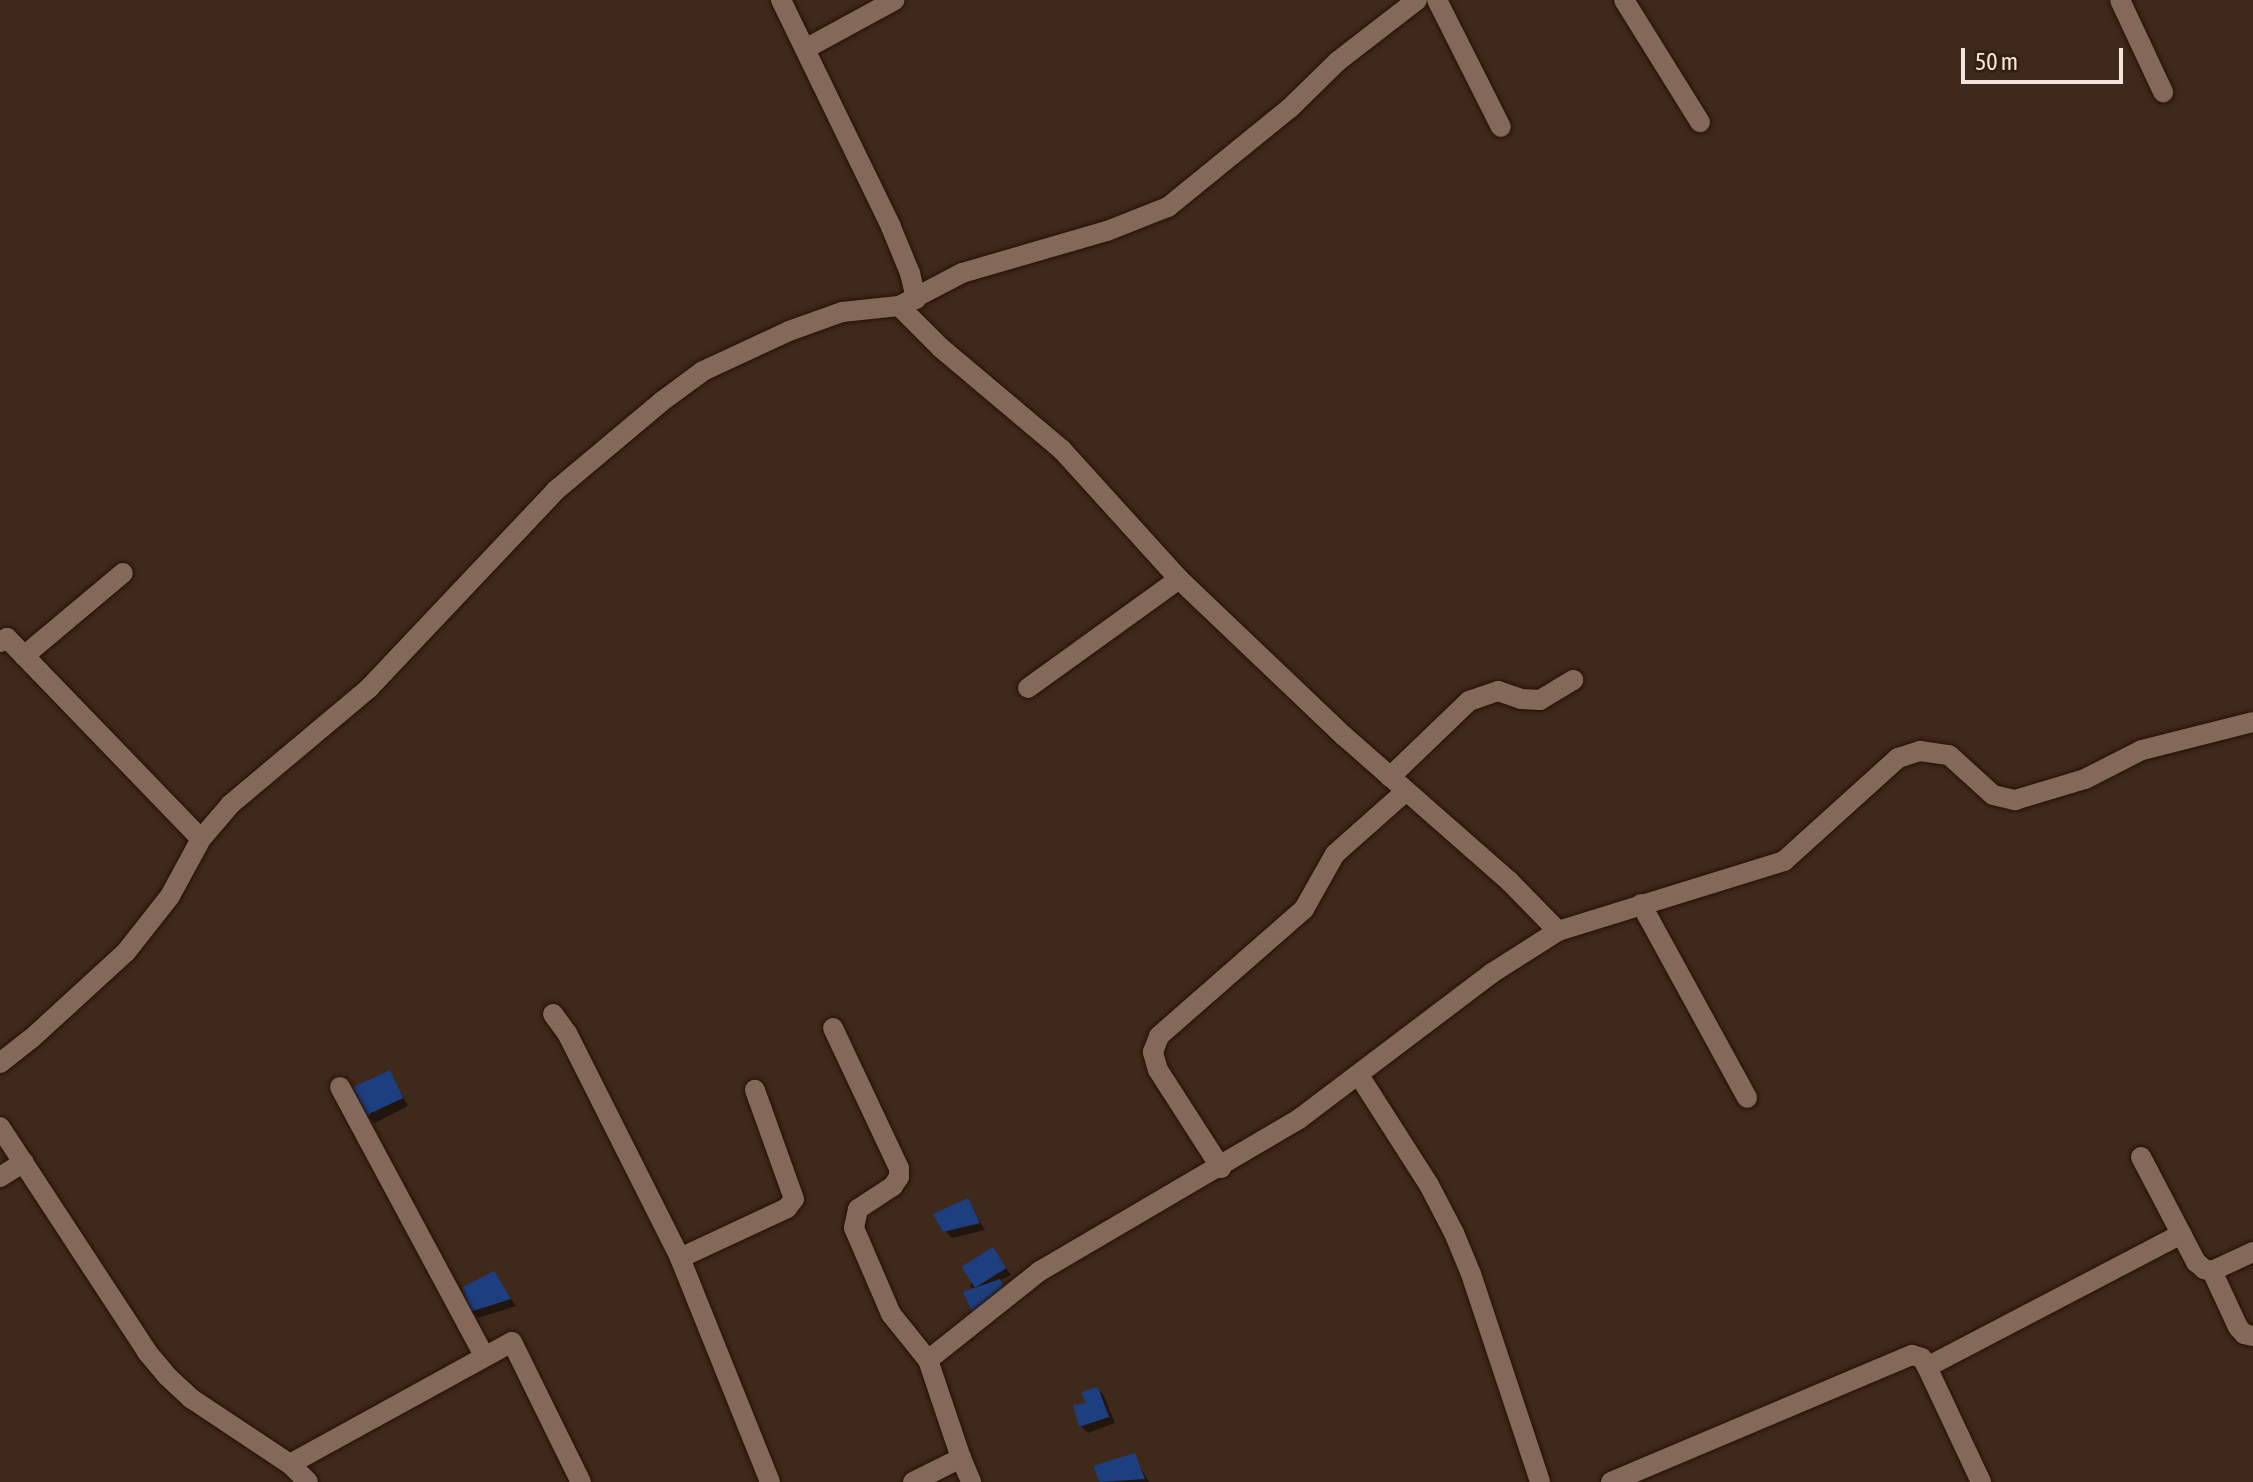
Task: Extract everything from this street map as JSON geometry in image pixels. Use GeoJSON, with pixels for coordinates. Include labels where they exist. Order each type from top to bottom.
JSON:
{"type":"FeatureCollection","features":[{"type":"Feature","properties":{"kind":"street"},"geometry":{"type":"LineString","coordinates":[[781,0],[891,227],[910,273],[907,302],[941,348],[1062,450],[1179,579],[1398,784],[1509,881],[1558,931]]}},
{"type":"Feature","properties":{"kind":"street"},"geometry":{"type":"LineString","coordinates":[[805,49],[895,0]]}},
{"type":"Feature","properties":{"kind":"street"},"geometry":{"type":"LineString","coordinates":[[0,1063],[31,1039],[126,952],[170,896],[201,839],[231,804],[369,688],[555,491],[661,402],[703,371],[789,331],[842,312],[907,302],[934,285],[1000,260],[1107,231],[1168,207],[1290,108],[1338,61],[1417,0]]}},
{"type":"Feature","properties":{"kind":"street"},"geometry":{"type":"LineString","coordinates":[[1437,0],[1501,127]]}},
{"type":"Feature","properties":{"kind":"street"},"geometry":{"type":"LineString","coordinates":[[1624,0],[1700,122]]}},
{"type":"Feature","properties":{"kind":"street"},"geometry":{"type":"LineString","coordinates":[[2120,0],[2163,92]]}},
{"type":"Feature","properties":{"kind":"street"},"geometry":{"type":"LineString","coordinates":[[24,656],[123,573]]}},
{"type":"Feature","properties":{"kind":"street"},"geometry":{"type":"LineString","coordinates":[[1028,688],[1179,579]]}},
{"type":"Feature","properties":{"kind":"street"},"geometry":{"type":"LineString","coordinates":[[0,642],[7,638],[201,839]]}},
{"type":"Feature","properties":{"kind":"street"},"geometry":{"type":"LineString","coordinates":[[1221,1168],[1158,1070],[1153,1052],[1159,1036],[1304,909],[1335,854],[1469,701],[1498,691],[1521,699],[1540,700],[1573,680]]}},
{"type":"Feature","properties":{"kind":"street"},"geometry":{"type":"LineString","coordinates":[[928,1360],[1040,1271],[1221,1168],[1360,1077],[1492,973],[1558,931],[1784,861],[1898,758],[1920,751],[1949,755],[1993,795],[2015,800],[2085,779],[2142,750],[2253,722]]}},
{"type":"Feature","properties":{"kind":"street"},"geometry":{"type":"LineString","coordinates":[[1641,904],[1747,1098]]}},
{"type":"Feature","properties":{"kind":"street"},"geometry":{"type":"LineString","coordinates":[[553,1014],[567,1033],[680,1258],[770,1482]]}},
{"type":"Feature","properties":{"kind":"street"},"geometry":{"type":"LineString","coordinates":[[833,1028],[899,1168],[899,1177],[893,1186],[858,1209],[854,1228],[891,1314],[928,1360],[971,1482]]}},
{"type":"Feature","properties":{"kind":"street"},"geometry":{"type":"LineString","coordinates":[[1360,1077],[1429,1185],[1454,1233],[1471,1274],[1540,1482]]}},
{"type":"Feature","properties":{"kind":"street"},"geometry":{"type":"LineString","coordinates":[[340,1087],[484,1356]]}},
{"type":"Feature","properties":{"kind":"street"},"geometry":{"type":"LineString","coordinates":[[680,1258],[787,1208],[794,1199],[755,1090]]}},
{"type":"Feature","properties":{"kind":"street"},"geometry":{"type":"LineString","coordinates":[[0,1127],[147,1352],[167,1376],[192,1399],[290,1464],[308,1482]]}},
{"type":"Feature","properties":{"kind":"street"},"geometry":{"type":"LineString","coordinates":[[2141,1157],[2196,1262],[2212,1271],[2238,1327],[2244,1334],[2253,1336]]}},
{"type":"Feature","properties":{"kind":"street"},"geometry":{"type":"LineString","coordinates":[[0,1177],[24,1162]]}},
{"type":"Feature","properties":{"kind":"street"},"geometry":{"type":"LineString","coordinates":[[1927,1367],[2181,1234]]}},
{"type":"Feature","properties":{"kind":"street"},"geometry":{"type":"LineString","coordinates":[[2212,1271],[2253,1252]]}},
{"type":"Feature","properties":{"kind":"street"},"geometry":{"type":"LineString","coordinates":[[290,1464],[512,1342],[581,1482]]}},
{"type":"Feature","properties":{"kind":"street"},"geometry":{"type":"LineString","coordinates":[[1611,1482],[1912,1355],[1922,1358],[1927,1367],[1981,1482]]}},
{"type":"Feature","properties":{"kind":"street"},"geometry":{"type":"LineString","coordinates":[[913,1482],[961,1458]]}},
{"type":"Feature","properties":{"kind":"building"},"geometry":{"type":"Polygon","coordinates":[[[390,1070],[403,1098],[365,1116],[352,1088],[390,1070]]]}},
{"type":"Feature","properties":{"kind":"building"},"geometry":{"type":"Polygon","coordinates":[[[968,1198],[980,1223],[943,1232],[933,1214],[968,1198]]]}},
{"type":"Feature","properties":{"kind":"building"},"geometry":{"type":"Polygon","coordinates":[[[993,1247],[1006,1268],[975,1288],[962,1267],[993,1247]]]}},
{"type":"Feature","properties":{"kind":"building"},"geometry":{"type":"Polygon","coordinates":[[[494,1271],[511,1299],[470,1312],[463,1287],[494,1271]]]}},
{"type":"Feature","properties":{"kind":"building"},"geometry":{"type":"Polygon","coordinates":[[[1000,1279],[1005,1291],[974,1317],[963,1292],[1000,1279]]]}},
{"type":"Feature","properties":{"kind":"building"},"geometry":{"type":"Polygon","coordinates":[[[1098,1387],[1109,1417],[1079,1427],[1073,1405],[1086,1403],[1081,1392],[1098,1387]]]}},
{"type":"Feature","properties":{"kind":"building"},"geometry":{"type":"Polygon","coordinates":[[[1135,1453],[1145,1479],[1100,1482],[1093,1466],[1135,1453]]]}}]}
